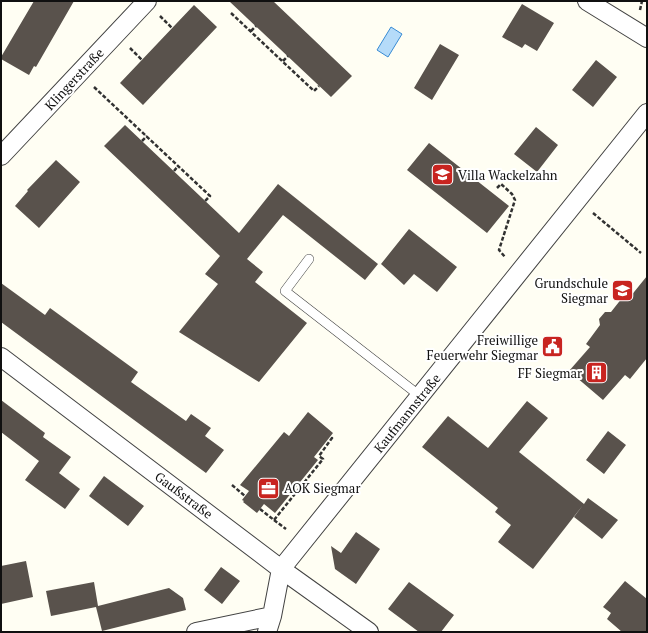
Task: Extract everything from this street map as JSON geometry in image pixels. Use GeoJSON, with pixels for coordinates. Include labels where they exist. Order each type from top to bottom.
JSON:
{"type":"FeatureCollection","features":[{"type":"Feature","properties":{"kind":"street","name":"Klingerstraße"},"geometry":{"type":"LineString","coordinates":[[1,156],[147,1]]}},
{"type":"Feature","properties":{"kind":"street"},"geometry":{"type":"LineString","coordinates":[[586,1],[647,38]]}},
{"type":"Feature","properties":{"kind":"street","name":"Kaufmannstraße"},"geometry":{"type":"LineString","coordinates":[[269,624],[281,568],[647,113]]}},
{"type":"Feature","properties":{"kind":"street","name":"Gaußstraße"},"geometry":{"type":"LineString","coordinates":[[1,357],[368,632]]}},
{"type":"Feature","properties":{"kind":"street"},"geometry":{"type":"LineString","coordinates":[[196,632],[269,624]]}},
{"type":"Feature","properties":{"kind":"lane"},"geometry":{"type":"LineString","coordinates":[[309,259],[285,291],[420,396]]}},
{"type":"Feature","properties":{"kind":"path"},"geometry":{"type":"LineString","coordinates":[[231,13],[314,91],[319,86]]}},
{"type":"Feature","properties":{"kind":"path"},"geometry":{"type":"LineString","coordinates":[[251,31],[256,26]]}},
{"type":"Feature","properties":{"kind":"path"},"geometry":{"type":"LineString","coordinates":[[283,61],[288,56]]}},
{"type":"Feature","properties":{"kind":"path"},"geometry":{"type":"LineString","coordinates":[[79,73],[210,196],[205,201]]}},
{"type":"Feature","properties":{"kind":"path"},"geometry":{"type":"LineString","coordinates":[[142,141],[146,136]]}},
{"type":"Feature","properties":{"kind":"path"},"geometry":{"type":"LineString","coordinates":[[174,171],[178,166]]}},
{"type":"Feature","properties":{"kind":"path"},"geometry":{"type":"LineString","coordinates":[[498,188],[501,184],[512,194],[515,200],[498,250],[521,270]]}},
{"type":"Feature","properties":{"kind":"path"},"geometry":{"type":"LineString","coordinates":[[577,201],[641,253]]}},
{"type":"Feature","properties":{"kind":"path"},"geometry":{"type":"LineString","coordinates":[[274,520],[323,459],[318,456],[332,438],[330,437]]}},
{"type":"Feature","properties":{"kind":"path"},"geometry":{"type":"LineString","coordinates":[[232,485],[245,496]]}},
{"type":"Feature","properties":{"kind":"path"},"geometry":{"type":"LineString","coordinates":[[260,508],[279,523]]}},
{"type":"Feature","properties":{"kind":"water"},"geometry":{"type":"Polygon","coordinates":[[[391,27],[402,34],[388,57],[377,50],[391,27]]]}},
{"type":"Feature","properties":{"kind":"building"},"geometry":{"type":"Polygon","coordinates":[[[34,1],[74,1],[36,67],[34,66],[29,75],[1,59],[1,57],[34,1]]]}},
{"type":"Feature","properties":{"kind":"building"},"geometry":{"type":"Polygon","coordinates":[[[229,1],[273,1],[352,76],[331,97],[229,1]]]}},
{"type":"Feature","properties":{"kind":"building"},"geometry":{"type":"Polygon","coordinates":[[[522,4],[554,23],[537,51],[525,44],[522,48],[502,37],[522,4]]]}},
{"type":"Feature","properties":{"kind":"building"},"geometry":{"type":"Polygon","coordinates":[[[194,5],[217,27],[143,105],[120,83],[194,5]]]}},
{"type":"Feature","properties":{"kind":"building"},"geometry":{"type":"Polygon","coordinates":[[[440,44],[459,55],[432,100],[414,88],[440,44]]]}},
{"type":"Feature","properties":{"kind":"building"},"geometry":{"type":"Polygon","coordinates":[[[596,60],[617,77],[593,107],[572,90],[596,60]]]}},
{"type":"Feature","properties":{"kind":"building"},"geometry":{"type":"Polygon","coordinates":[[[125,125],[239,233],[278,184],[378,264],[365,280],[283,215],[247,259],[263,272],[255,282],[307,323],[259,382],[179,332],[218,284],[205,274],[220,256],[104,146],[125,125]]]}},
{"type":"Feature","properties":{"kind":"building"},"geometry":{"type":"Polygon","coordinates":[[[536,127],[558,145],[537,172],[514,154],[536,127]]]}},
{"type":"Feature","properties":{"kind":"building"},"geometry":{"type":"Polygon","coordinates":[[[429,143],[509,206],[487,233],[407,170],[429,143]]]}},
{"type":"Feature","properties":{"kind":"building"},"geometry":{"type":"Polygon","coordinates":[[[56,160],[80,182],[39,228],[15,206],[28,191],[27,190],[56,160]]]}},
{"type":"Feature","properties":{"kind":"building"},"geometry":{"type":"Polygon","coordinates":[[[409,229],[457,267],[437,292],[414,274],[404,285],[381,264],[409,229]]]}},
{"type":"Feature","properties":{"kind":"building"},"geometry":{"type":"Polygon","coordinates":[[[647,276],[647,358],[630,379],[625,375],[603,400],[569,371],[590,347],[586,344],[600,325],[599,319],[605,312],[611,312],[626,293],[630,297],[647,276]]]}},
{"type":"Feature","properties":{"kind":"building"},"geometry":{"type":"Polygon","coordinates":[[[1,283],[45,315],[50,308],[138,372],[131,382],[186,421],[191,414],[211,428],[205,436],[224,450],[206,473],[1,322],[1,283]]]}},
{"type":"Feature","properties":{"kind":"building"},"geometry":{"type":"Polygon","coordinates":[[[1,400],[45,433],[43,437],[71,457],[59,473],[80,489],[65,509],[25,480],[39,461],[1,432],[1,400]]]}},
{"type":"Feature","properties":{"kind":"building"},"geometry":{"type":"Polygon","coordinates":[[[527,401],[548,418],[519,452],[584,504],[588,498],[618,520],[602,539],[574,517],[583,505],[533,569],[498,542],[511,525],[495,512],[498,508],[422,447],[448,416],[488,448],[527,401]]]}},
{"type":"Feature","properties":{"kind":"building"},"geometry":{"type":"Polygon","coordinates":[[[308,412],[333,433],[314,457],[318,460],[275,513],[264,504],[257,513],[243,502],[244,501],[242,500],[249,491],[240,485],[284,432],[289,436],[308,412]]]}},
{"type":"Feature","properties":{"kind":"building"},"geometry":{"type":"Polygon","coordinates":[[[608,431],[626,445],[604,474],[586,460],[608,431]]]}},
{"type":"Feature","properties":{"kind":"building"},"geometry":{"type":"Polygon","coordinates":[[[104,476],[144,506],[128,526],[89,496],[104,476]]]}},
{"type":"Feature","properties":{"kind":"building"},"geometry":{"type":"Polygon","coordinates":[[[356,532],[380,549],[356,584],[335,569],[331,546],[341,553],[356,532]]]}},
{"type":"Feature","properties":{"kind":"building"},"geometry":{"type":"Polygon","coordinates":[[[26,561],[33,597],[1,604],[1,566],[26,561]]]}},
{"type":"Feature","properties":{"kind":"building"},"geometry":{"type":"Polygon","coordinates":[[[221,567],[240,581],[222,604],[204,590],[221,567]]]}},
{"type":"Feature","properties":{"kind":"building"},"geometry":{"type":"Polygon","coordinates":[[[625,581],[647,599],[647,632],[622,632],[607,619],[611,613],[603,607],[625,581]]]}},
{"type":"Feature","properties":{"kind":"building"},"geometry":{"type":"Polygon","coordinates":[[[94,582],[98,606],[169,588],[183,598],[186,610],[102,631],[96,607],[51,616],[46,591],[94,582]]]}},
{"type":"Feature","properties":{"kind":"building"},"geometry":{"type":"Polygon","coordinates":[[[409,582],[454,615],[441,632],[419,632],[388,609],[409,582]]]}},
{"type":"Feature","properties":{"kind":"place","name":"Villa Wackelzahn"},"geometry":{"type":"Point","coordinates":[442,175]}},
{"type":"Feature","properties":{"kind":"place","name":"Grundschule Siegmar"},"geometry":{"type":"Point","coordinates":[623,290]}},
{"type":"Feature","properties":{"kind":"place","name":"Freiwillige Feuerwehr Siegmar"},"geometry":{"type":"Point","coordinates":[553,347]}},
{"type":"Feature","properties":{"kind":"place","name":"FF Siegmar"},"geometry":{"type":"Point","coordinates":[597,373]}},
{"type":"Feature","properties":{"kind":"place","name":"AOK Siegmar"},"geometry":{"type":"Point","coordinates":[268,488]}}]}
